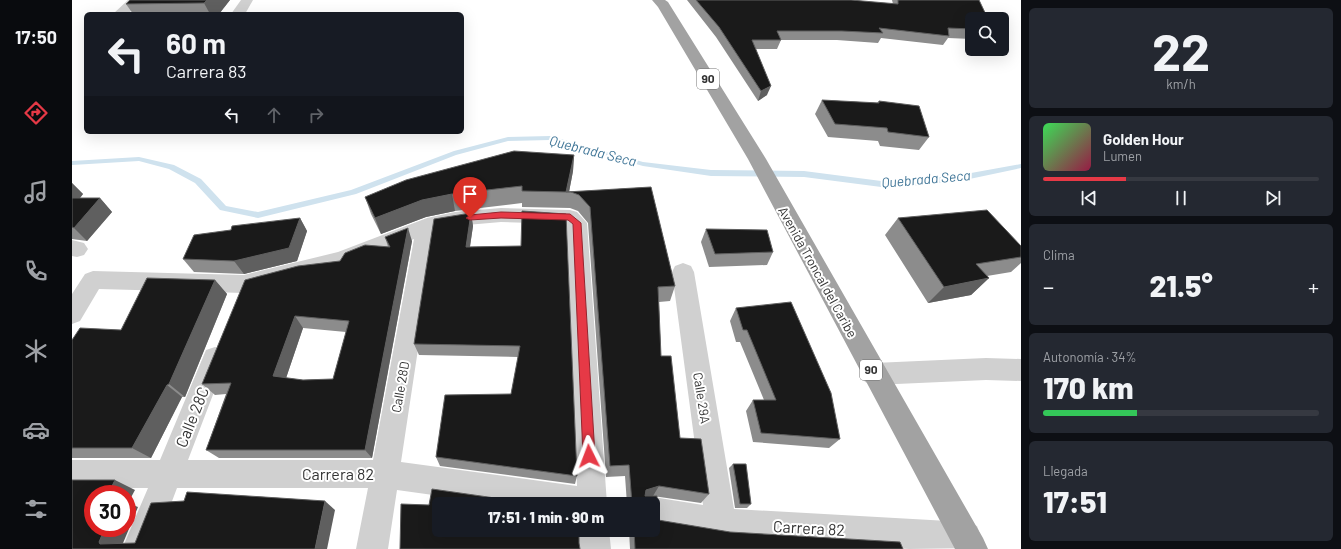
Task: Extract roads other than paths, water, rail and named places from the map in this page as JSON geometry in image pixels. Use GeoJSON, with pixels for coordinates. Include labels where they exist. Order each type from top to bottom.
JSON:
{"type":"FeatureCollection","features":[{"type":"Feature","properties":{"kind":"highway","name":"Avenida Troncal del Caribe"},"geometry":{"type":"LineString","coordinates":[[658,0],[675,24],[757,159],[874,374],[969,543]]}},
{"type":"Feature","properties":{"kind":"street"},"geometry":{"type":"LineString","coordinates":[[122,12],[136,0]]}},
{"type":"Feature","properties":{"kind":"street"},"geometry":{"type":"LineString","coordinates":[[239,12],[247,0]]}},
{"type":"Feature","properties":{"kind":"street"},"geometry":{"type":"LineString","coordinates":[[72,314],[93,280],[240,295],[387,243],[427,225],[455,219],[501,215],[570,217],[577,223],[594,497]]}},
{"type":"Feature","properties":{"kind":"street","name":"Calle 28D"},"geometry":{"type":"LineString","coordinates":[[372,549],[427,225]]}},
{"type":"Feature","properties":{"kind":"street","name":"Calle 29A"},"geometry":{"type":"LineString","coordinates":[[683,272],[721,523]]}},
{"type":"Feature","properties":{"kind":"street","name":"Calle 28C"},"geometry":{"type":"LineString","coordinates":[[138,549],[224,335]]}},
{"type":"Feature","properties":{"kind":"street"},"geometry":{"type":"LineString","coordinates":[[874,374],[986,369],[1021,370]]}},
{"type":"Feature","properties":{"kind":"street","name":"Carrera 82"},"geometry":{"type":"LineString","coordinates":[[72,474],[385,474],[519,497]]}},
{"type":"Feature","properties":{"kind":"street","name":"Carrera 82"},"geometry":{"type":"LineString","coordinates":[[660,513],[721,523],[969,543]]}},
{"type":"Feature","properties":{"kind":"street"},"geometry":{"type":"LineString","coordinates":[[595,537],[595,549]]}},
{"type":"Feature","properties":{"kind":"waterway","name":"Quebrada Seca"},"geometry":{"type":"LineString","coordinates":[[72,163],[139,159],[171,167],[198,181],[223,208],[258,215],[353,192],[454,153],[508,139],[550,138],[643,164],[711,173],[804,174],[889,185],[960,178],[1021,166]]}}]}
